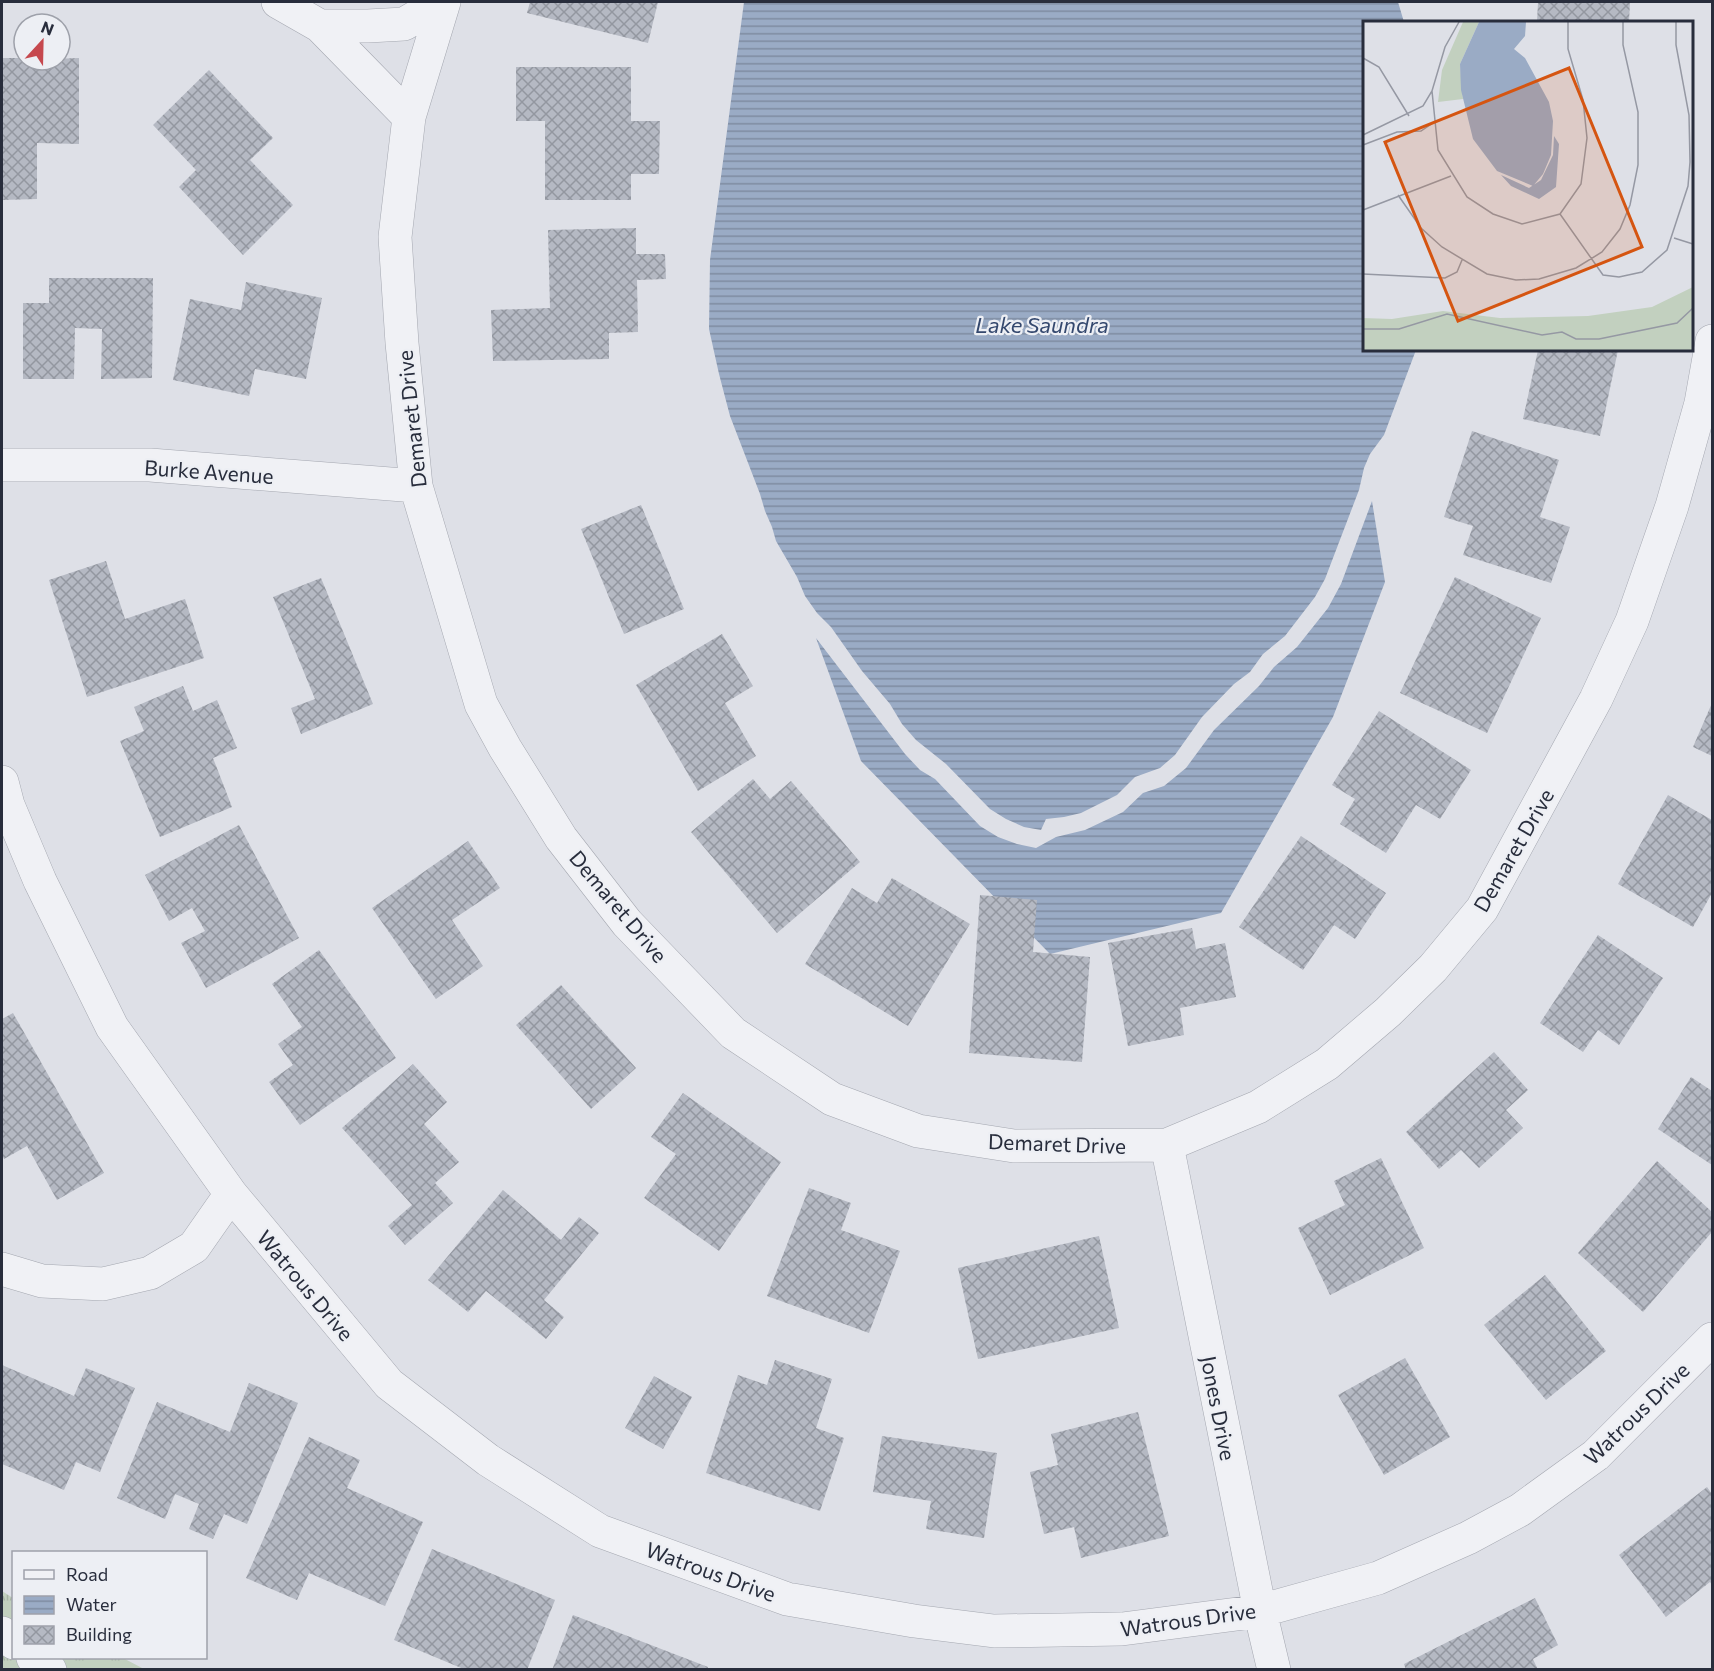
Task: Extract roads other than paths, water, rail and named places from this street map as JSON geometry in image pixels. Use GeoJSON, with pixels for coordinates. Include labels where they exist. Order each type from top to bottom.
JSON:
{"type":"FeatureCollection","features":[{"type":"Feature","properties":{"kind":"street"},"geometry":{"type":"LineString","coordinates":[[278,2],[320,26],[409,117]]}},
{"type":"Feature","properties":{"kind":"street"},"geometry":{"type":"LineString","coordinates":[[320,26],[404,24],[443,2]]}},
{"type":"Feature","properties":{"kind":"street","name":"Demaret Drive"},"geometry":{"type":"LineString","coordinates":[[443,2],[409,117],[395,237],[402,343],[416,486],[481,704],[505,748],[561,838],[627,923],[733,1033],[832,1099],[918,1131],[1014,1146],[1167,1145],[1258,1107],[1328,1064],[1388,1012],[1433,968],[1482,909],[1596,699],[1632,621],[1672,506],[1701,403],[1713,341]]}},
{"type":"Feature","properties":{"kind":"street","name":"Burke Avenue"},"geometry":{"type":"LineString","coordinates":[[2,465],[150,465],[416,486]]}},
{"type":"Feature","properties":{"kind":"street","name":"Watrous Drive"},"geometry":{"type":"LineString","coordinates":[[2,782],[8,805],[40,881],[112,1027],[231,1194],[389,1384],[488,1460],[600,1531],[787,1599],[914,1621],[994,1631],[1122,1629],[1260,1611],[1378,1578],[1468,1538],[1520,1510],[1596,1455],[1713,1339]]}},
{"type":"Feature","properties":{"kind":"street","name":"Jones Drive"},"geometry":{"type":"LineString","coordinates":[[1167,1145],[1260,1611],[1274,1670]]}},
{"type":"Feature","properties":{"kind":"street"},"geometry":{"type":"LineString","coordinates":[[2,1269],[42,1281],[103,1284],[150,1273],[194,1247],[231,1194]]}},
{"type":"Feature","properties":{"kind":"street"},"geometry":{"type":"LineString","coordinates":[[34,1659],[50,1670]]}},
{"type":"Feature","properties":{"kind":"water","name":"Lake Saundra"},"geometry":{"type":"Polygon","coordinates":[[[744,2],[1398,2],[1404,21],[1363,21],[1363,351],[1416,351],[1384,435],[1370,454],[1364,468],[1359,490],[1325,579],[1315,597],[1285,636],[1263,654],[1250,672],[1234,684],[1202,717],[1175,755],[1160,768],[1135,777],[1117,795],[1081,813],[1046,819],[1041,830],[1024,827],[990,809],[946,764],[916,740],[805,596],[776,541],[730,416],[709,329],[710,260],[744,2]]]}},
{"type":"Feature","properties":{"kind":"water"},"geometry":{"type":"Polygon","coordinates":[[[1372,501],[1385,582],[1333,717],[1221,913],[1050,954],[861,761],[816,638],[905,754],[920,770],[935,779],[980,826],[998,837],[1036,848],[1056,837],[1085,830],[1123,812],[1143,793],[1164,786],[1186,768],[1214,730],[1259,686],[1274,667],[1297,647],[1328,608],[1341,584],[1372,501]]]}}]}
